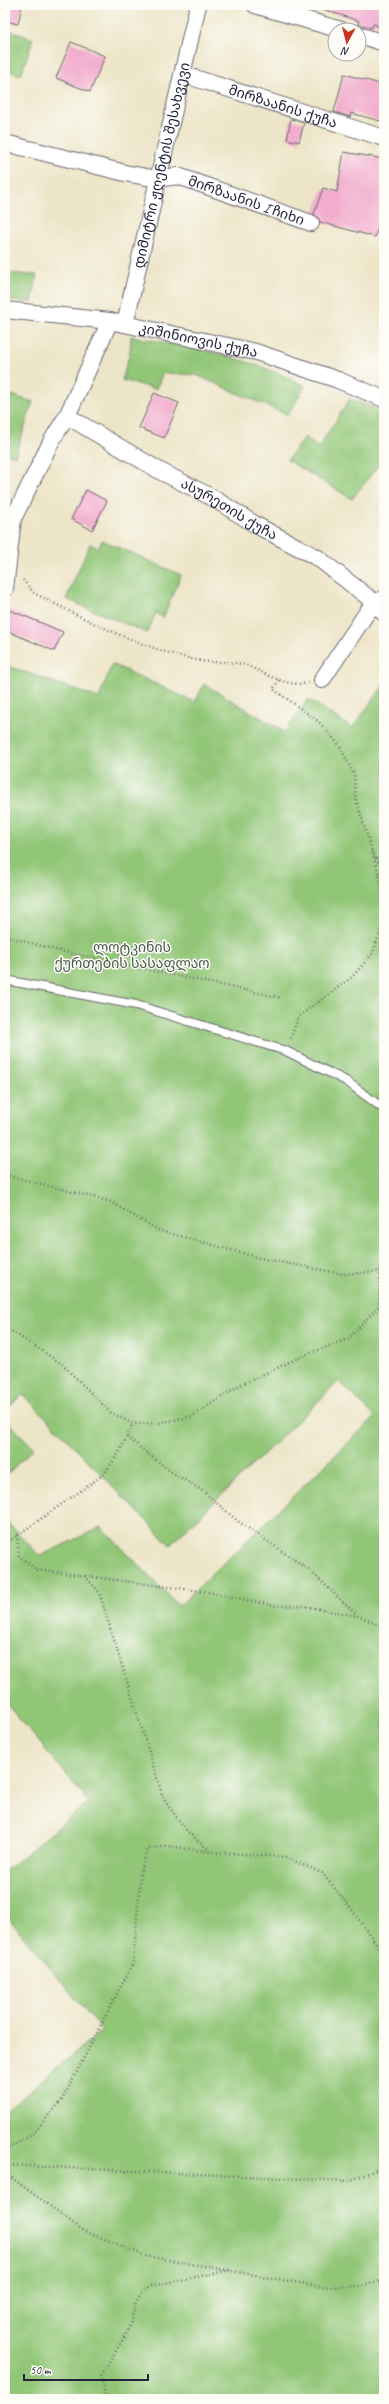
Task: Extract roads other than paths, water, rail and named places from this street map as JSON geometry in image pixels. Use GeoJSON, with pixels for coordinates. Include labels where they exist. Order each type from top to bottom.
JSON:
{"type":"FeatureCollection","features":[{"type":"Feature","properties":{"kind":"street","name":"დიმიტრი ჟღენტის შესახვევი"},"geometry":{"type":"LineString","coordinates":[[5,589],[9,564],[9,518],[118,323],[157,179],[198,5]]}},
{"type":"Feature","properties":{"kind":"street"},"geometry":{"type":"LineString","coordinates":[[256,5],[327,26]]}},
{"type":"Feature","properties":{"kind":"street"},"geometry":{"type":"LineString","coordinates":[[367,38],[384,43]]}},
{"type":"Feature","properties":{"kind":"street","name":"მირზაანის ქუჩა"},"geometry":{"type":"LineString","coordinates":[[182,74],[384,138]]}},
{"type":"Feature","properties":{"kind":"street"},"geometry":{"type":"LineString","coordinates":[[5,143],[125,173],[157,179]]}},
{"type":"Feature","properties":{"kind":"street","name":"მირზაანის I ჩიხი"},"geometry":{"type":"LineString","coordinates":[[157,179],[178,176],[311,223]]}},
{"type":"Feature","properties":{"kind":"street","name":"კიშინიოვის ქუჩა"},"geometry":{"type":"LineString","coordinates":[[5,310],[118,323],[256,352],[338,380],[384,399]]}},
{"type":"Feature","properties":{"kind":"street","name":"ასურეთის ქუჩა"},"geometry":{"type":"LineString","coordinates":[[67,416],[160,471],[213,498],[256,525],[318,558],[381,605]]}},
{"type":"Feature","properties":{"kind":"street"},"geometry":{"type":"LineString","coordinates":[[322,680],[381,605]]}},
{"type":"Feature","properties":{"kind":"lane"},"geometry":{"type":"LineString","coordinates":[[5,980],[136,1005],[286,1051],[346,1081],[384,1109]]}},
{"type":"Feature","properties":{"kind":"park label","name":"ლოტკინის ქურთების სასაფლაო"},"geometry":{"type":"Point","coordinates":[132,956]}}]}
